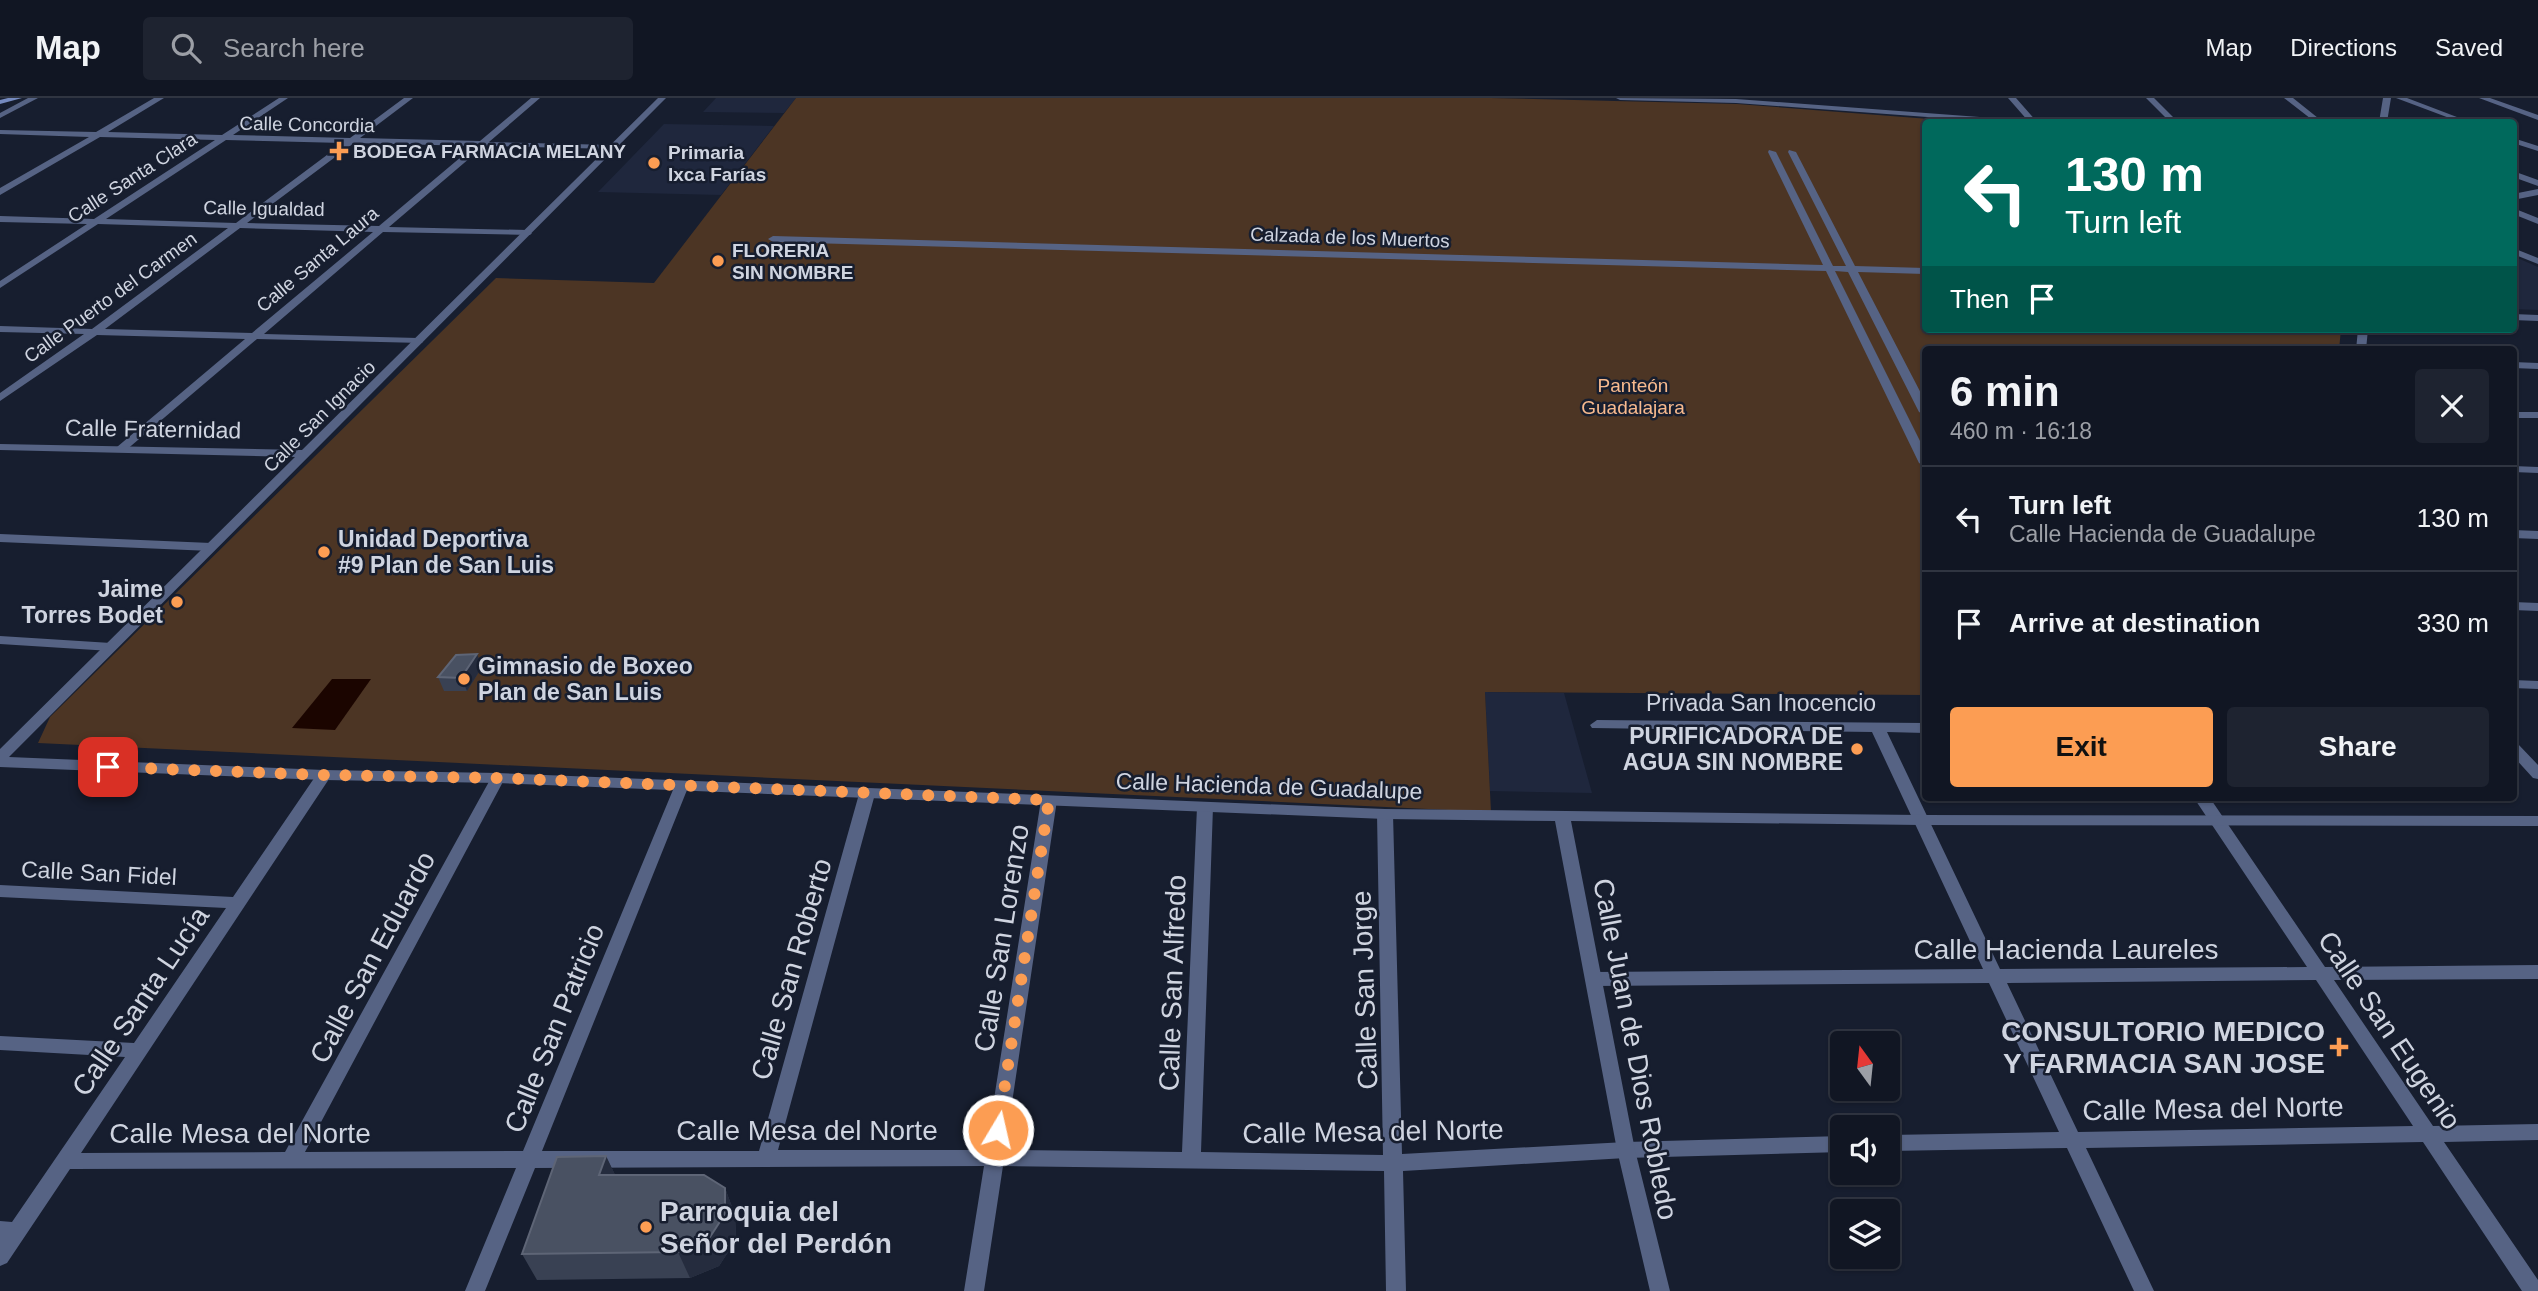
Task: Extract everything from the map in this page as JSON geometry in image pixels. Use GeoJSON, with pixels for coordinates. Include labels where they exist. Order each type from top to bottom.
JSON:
{"type":"FeatureCollection","features":[{"type":"Feature","properties":{"kind":"main road"},"geometry":{"type":"LineString","coordinates":[[0,102],[18,98]]}},
{"type":"Feature","properties":{"kind":"street"},"geometry":{"type":"LineString","coordinates":[[0,116],[34,98]]}},
{"type":"Feature","properties":{"kind":"street"},"geometry":{"type":"LineString","coordinates":[[0,192],[160,98]]}},
{"type":"Feature","properties":{"kind":"street","name":"Calle Santa Clara"},"geometry":{"type":"LineString","coordinates":[[0,285],[284,98]]}},
{"type":"Feature","properties":{"kind":"street","name":"Calle Puerto del Carmen"},"geometry":{"type":"LineString","coordinates":[[0,398],[94,332],[409,98]]}},
{"type":"Feature","properties":{"kind":"street","name":"Calle Santa Laura"},"geometry":{"type":"LineString","coordinates":[[121,449],[536,98]]}},
{"type":"Feature","properties":{"kind":"street","name":"Calle San Ignacio"},"geometry":{"type":"LineString","coordinates":[[0,760],[662,98]]}},
{"type":"Feature","properties":{"kind":"street"},"geometry":{"type":"LineString","coordinates":[[1620,98],[1735,99],[1978,119]]}},
{"type":"Feature","properties":{"kind":"street"},"geometry":{"type":"LineString","coordinates":[[1872,98],[1880,112]]}},
{"type":"Feature","properties":{"kind":"street"},"geometry":{"type":"LineString","coordinates":[[2012,98],[2030,119]]}},
{"type":"Feature","properties":{"kind":"street"},"geometry":{"type":"LineString","coordinates":[[2150,98],[2171,119]]}},
{"type":"Feature","properties":{"kind":"street"},"geometry":{"type":"LineString","coordinates":[[2288,98],[2315,119]]}},
{"type":"Feature","properties":{"kind":"street"},"geometry":{"type":"LineString","coordinates":[[2384,119],[2387,98]]}},
{"type":"Feature","properties":{"kind":"street"},"geometry":{"type":"LineString","coordinates":[[2400,98],[2458,119]]}},
{"type":"Feature","properties":{"kind":"street"},"geometry":{"type":"LineString","coordinates":[[2483,98],[2538,118]]}},
{"type":"Feature","properties":{"kind":"street","name":"Calle Concordia"},"geometry":{"type":"LineString","coordinates":[[0,132],[613,146]]}},
{"type":"Feature","properties":{"kind":"street"},"geometry":{"type":"LineString","coordinates":[[2517,141],[2538,149]]}},
{"type":"Feature","properties":{"kind":"street"},"geometry":{"type":"LineString","coordinates":[[1772,152],[1922,457]]}},
{"type":"Feature","properties":{"kind":"street"},"geometry":{"type":"LineString","coordinates":[[1792,152],[1922,406]]}},
{"type":"Feature","properties":{"kind":"street"},"geometry":{"type":"LineString","coordinates":[[2517,175],[2538,183]]}},
{"type":"Feature","properties":{"kind":"street"},"geometry":{"type":"LineString","coordinates":[[2517,196],[2538,192]]}},
{"type":"Feature","properties":{"kind":"street"},"geometry":{"type":"LineString","coordinates":[[2517,213],[2538,221]]}},
{"type":"Feature","properties":{"kind":"street","name":"Calle Igualdad"},"geometry":{"type":"LineString","coordinates":[[0,219],[527,233]]}},
{"type":"Feature","properties":{"kind":"street","name":"Calzada de los Muertos"},"geometry":{"type":"LineString","coordinates":[[773,239],[1922,271]]}},
{"type":"Feature","properties":{"kind":"street"},"geometry":{"type":"LineString","coordinates":[[2517,253],[2538,261]]}},
{"type":"Feature","properties":{"kind":"street"},"geometry":{"type":"LineString","coordinates":[[2517,317],[2538,318]]}},
{"type":"Feature","properties":{"kind":"street"},"geometry":{"type":"LineString","coordinates":[[0,329],[418,341]]}},
{"type":"Feature","properties":{"kind":"street"},"geometry":{"type":"LineString","coordinates":[[2517,365],[2538,366]]}},
{"type":"Feature","properties":{"kind":"street"},"geometry":{"type":"LineString","coordinates":[[2517,415],[2538,415]]}},
{"type":"Feature","properties":{"kind":"street","name":"Calle Fraternidad"},"geometry":{"type":"LineString","coordinates":[[0,447],[305,454]]}},
{"type":"Feature","properties":{"kind":"street"},"geometry":{"type":"LineString","coordinates":[[2517,469],[2538,470]]}},
{"type":"Feature","properties":{"kind":"street"},"geometry":{"type":"LineString","coordinates":[[2517,534],[2538,535]]}},
{"type":"Feature","properties":{"kind":"street"},"geometry":{"type":"LineString","coordinates":[[0,538],[211,548]]}},
{"type":"Feature","properties":{"kind":"street"},"geometry":{"type":"LineString","coordinates":[[2517,606],[2538,607]]}},
{"type":"Feature","properties":{"kind":"street"},"geometry":{"type":"LineString","coordinates":[[0,640],[111,647]]}},
{"type":"Feature","properties":{"kind":"street"},"geometry":{"type":"LineString","coordinates":[[2517,684],[2538,685]]}},
{"type":"Feature","properties":{"kind":"street","name":"Privada San Inocencio"},"geometry":{"type":"LineString","coordinates":[[1597,725],[1922,728]]}},
{"type":"Feature","properties":{"kind":"street"},"geometry":{"type":"LineString","coordinates":[[1877,727],[2144,1291]]}},
{"type":"Feature","properties":{"kind":"street"},"geometry":{"type":"LineString","coordinates":[[2517,751],[2538,774]]}},
{"type":"Feature","properties":{"kind":"street","name":"Calle Hacienda de Guadalupe"},"geometry":{"type":"LineString","coordinates":[[0,760],[324,775],[498,778],[1385,814],[1921,820],[2538,821]]}},
{"type":"Feature","properties":{"kind":"street","name":"Calle Santa Lucía"},"geometry":{"type":"LineString","coordinates":[[0,1257],[9,1231],[64,1161],[324,775]]}},
{"type":"Feature","properties":{"kind":"street","name":"Calle San Eduardo"},"geometry":{"type":"LineString","coordinates":[[291,1160],[498,778]]}},
{"type":"Feature","properties":{"kind":"street","name":"Calle San Patricio"},"geometry":{"type":"LineString","coordinates":[[475,1291],[682,785]]}},
{"type":"Feature","properties":{"kind":"street","name":"Calle San Roberto"},"geometry":{"type":"LineString","coordinates":[[766,1158],[867,794]]}},
{"type":"Feature","properties":{"kind":"street","name":"Calle San Lorenzo"},"geometry":{"type":"LineString","coordinates":[[974,1291],[1049,800]]}},
{"type":"Feature","properties":{"kind":"street","name":"Calle San Eugenio"},"geometry":{"type":"LineString","coordinates":[[2204,801],[2534,1291]]}},
{"type":"Feature","properties":{"kind":"street","name":"Calle San Alfredo"},"geometry":{"type":"LineString","coordinates":[[1191,1162],[1205,807]]}},
{"type":"Feature","properties":{"kind":"street","name":"Calle San Jorge"},"geometry":{"type":"LineString","coordinates":[[1385,814],[1396,1291]]}},
{"type":"Feature","properties":{"kind":"street","name":"Calle Juan de Dios Robledo"},"geometry":{"type":"LineString","coordinates":[[1562,817],[1626,1150],[1660,1291]]}},
{"type":"Feature","properties":{"kind":"street","name":"Calle San Fidel"},"geometry":{"type":"LineString","coordinates":[[0,891],[237,903]]}},
{"type":"Feature","properties":{"kind":"street","name":"Calle Hacienda Laureles"},"geometry":{"type":"LineString","coordinates":[[1594,979],[2538,972]]}},
{"type":"Feature","properties":{"kind":"street"},"geometry":{"type":"LineString","coordinates":[[0,1043],[139,1051]]}},
{"type":"Feature","properties":{"kind":"street","name":"Calle Mesa del Norte"},"geometry":{"type":"LineString","coordinates":[[1900,1143],[2538,1132]]}},
{"type":"Feature","properties":{"kind":"street","name":"Calle Mesa del Norte"},"geometry":{"type":"LineString","coordinates":[[64,1161],[994,1158],[1395,1163],[1626,1150],[1830,1144]]}},
{"type":"Feature","properties":{"kind":"shaded area"},"geometry":{"type":"Polygon","coordinates":[[[716,98],[796,98],[784,113],[703,112],[716,98]]]}},
{"type":"Feature","properties":{"kind":"shaded area"},"geometry":{"type":"Polygon","coordinates":[[[664,124],[774,126],[721,195],[598,192],[664,124]]]}},
{"type":"Feature","properties":{"kind":"shaded area"},"geometry":{"type":"Polygon","coordinates":[[[2517,258],[2538,267],[2538,310],[2517,309],[2517,258]]]}},
{"type":"Feature","properties":{"kind":"shaded area"},"geometry":{"type":"Polygon","coordinates":[[[332,679],[371,679],[335,730],[292,728],[332,679]]]}},
{"type":"Feature","properties":{"kind":"shaded area"},"geometry":{"type":"Polygon","coordinates":[[[1485,692],[1564,693],[1592,793],[1490,791],[1485,692]]]}},
{"type":"Feature","properties":{"kind":"green space","name":"Panteón Guadalajara"},"geometry":{"type":"Polygon","coordinates":[[[796,98],[1490,98],[1737,104],[1930,119],[1922,119],[1922,333],[2341,333],[2339,346],[1922,346],[1922,695],[1485,692],[1491,812],[38,743],[50,717],[496,278],[654,283],[796,98]]]}},
{"type":"Feature","properties":{"kind":"building"},"geometry":{"type":"Polygon","coordinates":[[[477,654],[461,678],[438,677],[456,655],[477,654]]]}},
{"type":"Feature","properties":{"kind":"building"},"geometry":{"type":"Polygon","coordinates":[[[606,1156],[599,1175],[704,1175],[725,1188],[725,1214],[708,1240],[678,1252],[522,1254],[557,1157],[606,1156]]]}},
{"type":"Feature","properties":{"kind":"place","name":"BODEGA FARMACIA MELANY"},"geometry":{"type":"Point","coordinates":[339,151]}},
{"type":"Feature","properties":{"kind":"place","name":"Primaria Ixca Farías"},"geometry":{"type":"Point","coordinates":[654,163]}},
{"type":"Feature","properties":{"kind":"place","name":"FLORERIA SIN NOMBRE"},"geometry":{"type":"Point","coordinates":[718,261]}},
{"type":"Feature","properties":{"kind":"place","name":"Unidad Deportiva #9 Plan de San Luis"},"geometry":{"type":"Point","coordinates":[324,552]}},
{"type":"Feature","properties":{"kind":"place","name":"Jaime Torres Bodet"},"geometry":{"type":"Point","coordinates":[177,602]}},
{"type":"Feature","properties":{"kind":"place","name":"Gimnasio de Boxeo Plan de San Luis"},"geometry":{"type":"Point","coordinates":[464,679]}},
{"type":"Feature","properties":{"kind":"place","name":"PURIFICADORA DE AGUA SIN NOMBRE"},"geometry":{"type":"Point","coordinates":[1857,749]}},
{"type":"Feature","properties":{"kind":"place","name":"CONSULTORIO MEDICO Y FARMACIA SAN JOSE"},"geometry":{"type":"Point","coordinates":[2339,1047]}},
{"type":"Feature","properties":{"kind":"place","name":"Parroquia del Señor del Perdón"},"geometry":{"type":"Point","coordinates":[646,1227]}},
{"type":"Feature","properties":{"kind":"route"},"geometry":{"type":"LineString","coordinates":[[108,767],[498,778],[1049,800],[998,1130]]}}]}
